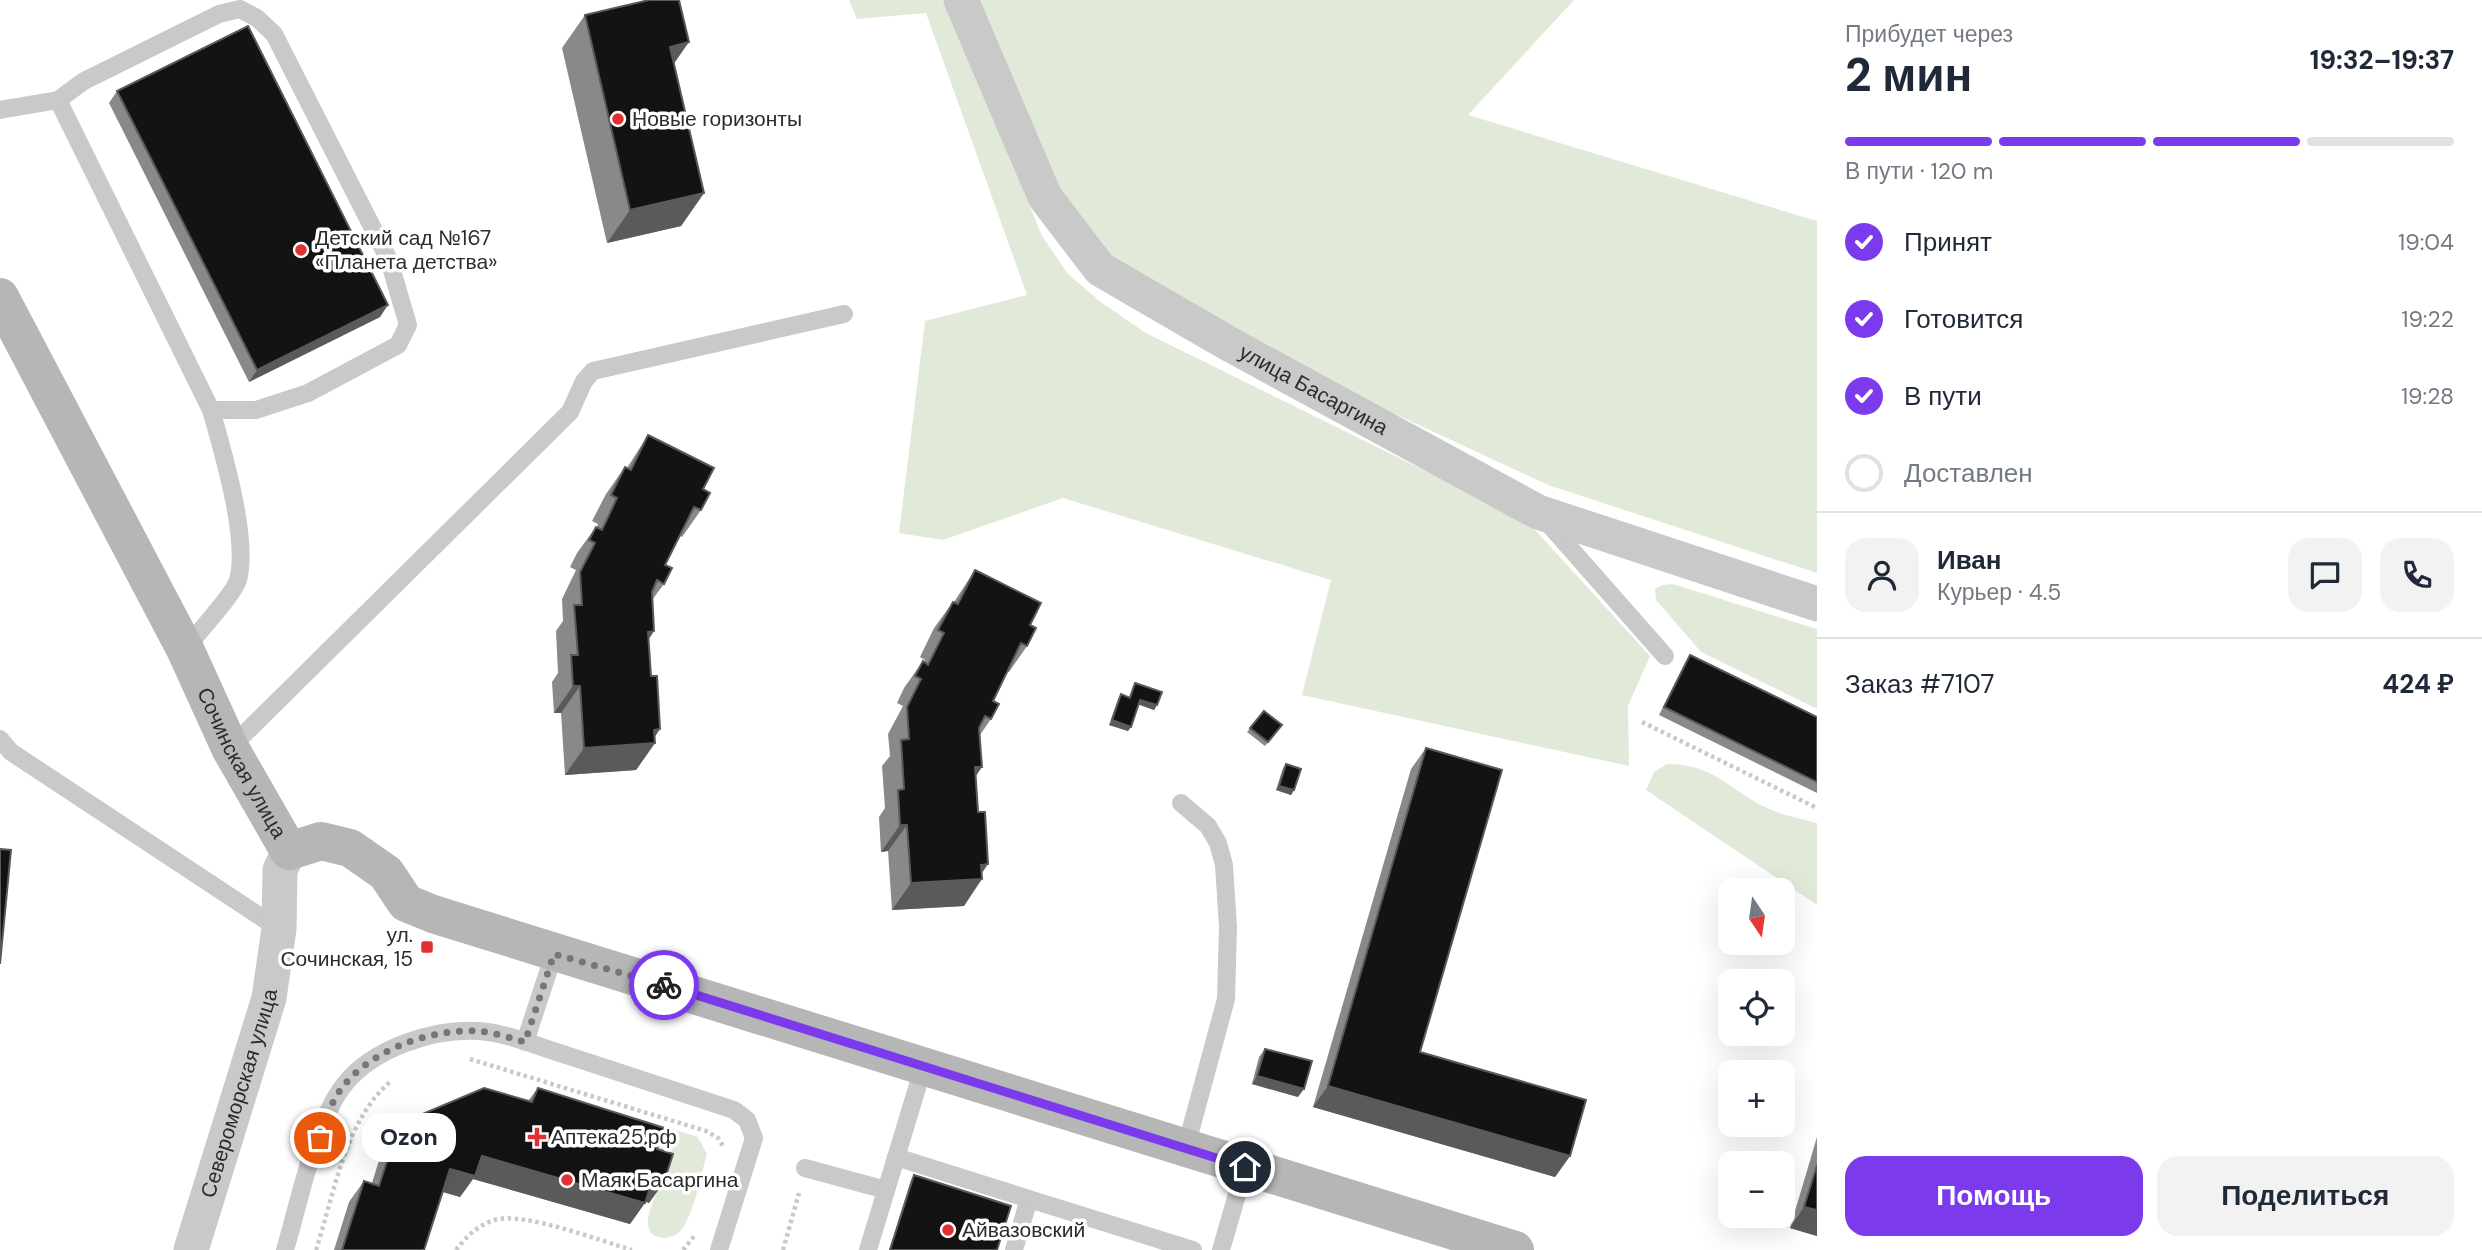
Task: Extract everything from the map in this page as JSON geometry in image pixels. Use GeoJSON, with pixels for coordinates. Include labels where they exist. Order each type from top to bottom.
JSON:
{"type":"FeatureCollection","features":[{"type":"Feature","properties":{"kind":"street","name":"улица Басаргина"},"geometry":{"type":"LineString","coordinates":[[961,0],[1045,197],[1100,269],[1231,345],[1538,512],[1817,604]]}},
{"type":"Feature","properties":{"kind":"street","name":"Сочинская улица"},"geometry":{"type":"LineString","coordinates":[[0,297],[185,649],[230,748],[289,851],[321,841],[350,848],[386,873],[406,902],[554,954],[923,1065],[1507,1249]]}},
{"type":"Feature","properties":{"kind":"street","name":"Североморская улица"},"geometry":{"type":"LineString","coordinates":[[191,1250],[269,998],[279,929],[280,870],[289,851]]}},
{"type":"Feature","properties":{"kind":"lane"},"geometry":{"type":"LineString","coordinates":[[0,110],[58,100],[84,81],[219,14],[240,9],[257,18],[274,34],[388,260],[408,325],[398,345],[307,393],[256,410],[211,410]]}},
{"type":"Feature","properties":{"kind":"lane"},"geometry":{"type":"LineString","coordinates":[[58,100],[211,410],[225,457],[240,545],[238,582],[185,649]]}},
{"type":"Feature","properties":{"kind":"lane"},"geometry":{"type":"LineString","coordinates":[[230,748],[570,412],[585,378],[593,371],[844,314]]}},
{"type":"Feature","properties":{"kind":"lane"},"geometry":{"type":"LineString","coordinates":[[1538,512],[1665,656]]}},
{"type":"Feature","properties":{"kind":"lane"},"geometry":{"type":"LineString","coordinates":[[0,739],[11,752],[279,929]]}},
{"type":"Feature","properties":{"kind":"lane"},"geometry":{"type":"LineString","coordinates":[[1181,803],[1208,826],[1218,843],[1224,865],[1228,928],[1226,999],[1186,1147]]}},
{"type":"Feature","properties":{"kind":"lane"},"geometry":{"type":"LineString","coordinates":[[525,1042],[554,954]]}},
{"type":"Feature","properties":{"kind":"lane"},"geometry":{"type":"LineString","coordinates":[[285,1250],[326,1115],[345,1084],[374,1060],[410,1041],[446,1032],[480,1031],[525,1042],[734,1110],[747,1120],[754,1138],[719,1250]]}},
{"type":"Feature","properties":{"kind":"lane"},"geometry":{"type":"LineString","coordinates":[[868,1250],[923,1065]]}},
{"type":"Feature","properties":{"kind":"lane"},"geometry":{"type":"LineString","coordinates":[[897,1157],[1029,1199],[1147,1243],[1193,1250]]}},
{"type":"Feature","properties":{"kind":"lane"},"geometry":{"type":"LineString","coordinates":[[1221,1250],[1245,1167]]}},
{"type":"Feature","properties":{"kind":"lane"},"geometry":{"type":"LineString","coordinates":[[805,1168],[886,1190]]}},
{"type":"Feature","properties":{"kind":"lane"},"geometry":{"type":"LineString","coordinates":[[1014,1250],[1029,1199]]}},
{"type":"Feature","properties":{"kind":"path"},"geometry":{"type":"LineString","coordinates":[[1642,722],[1817,808]]}},
{"type":"Feature","properties":{"kind":"path"},"geometry":{"type":"LineString","coordinates":[[552,1094],[565,1055]]}},
{"type":"Feature","properties":{"kind":"path"},"geometry":{"type":"LineString","coordinates":[[466,1058],[706,1131],[718,1138],[724,1148]]}},
{"type":"Feature","properties":{"kind":"path"},"geometry":{"type":"LineString","coordinates":[[316,1250],[356,1122],[371,1097],[391,1080]]}},
{"type":"Feature","properties":{"kind":"path"},"geometry":{"type":"LineString","coordinates":[[629,1119],[642,1080]]}},
{"type":"Feature","properties":{"kind":"path"},"geometry":{"type":"LineString","coordinates":[[783,1250],[805,1168]]}},
{"type":"Feature","properties":{"kind":"path"},"geometry":{"type":"LineString","coordinates":[[456,1250],[469,1234],[494,1220],[518,1217],[632,1250]]}},
{"type":"Feature","properties":{"kind":"path"},"geometry":{"type":"LineString","coordinates":[[683,1250],[696,1233]]}},
{"type":"Feature","properties":{"kind":"green space"},"geometry":{"type":"Polygon","coordinates":[[[849,0],[945,0],[1042,236],[1068,274],[1102,303],[1146,333],[1527,521],[1650,656],[1628,706],[1629,766],[1302,695],[1331,580],[1063,498],[943,540],[899,533],[925,321],[1027,295],[926,13],[857,19],[849,0]]]}},
{"type":"Feature","properties":{"kind":"green space"},"geometry":{"type":"Polygon","coordinates":[[[960,0],[1574,0],[1468,115],[1817,221],[1817,573],[1548,485],[1201,324],[1107,259],[1057,204],[960,0]]]}},
{"type":"Feature","properties":{"kind":"green space"},"geometry":{"type":"Polygon","coordinates":[[[1673,584],[1817,629],[1817,709],[1701,652],[1656,600],[1655,589],[1673,584]]]}},
{"type":"Feature","properties":{"kind":"green space"},"geometry":{"type":"Polygon","coordinates":[[[1667,764],[1697,768],[1719,778],[1771,810],[1817,823],[1817,905],[1796,891],[1796,878],[1777,878],[1646,790],[1654,772],[1667,764]]]}},
{"type":"Feature","properties":{"kind":"green space"},"geometry":{"type":"Polygon","coordinates":[[[638,1118],[698,1137],[707,1154],[688,1218],[680,1232],[668,1238],[656,1236],[649,1228],[648,1220],[661,1182],[663,1167],[657,1148],[633,1119],[638,1118]]]}},
{"type":"Feature","properties":{"kind":"building"},"geometry":{"type":"Polygon","coordinates":[[[649,0],[679,0],[689,42],[670,47],[704,193],[630,210],[585,15],[649,0]]]}},
{"type":"Feature","properties":{"kind":"building"},"geometry":{"type":"Polygon","coordinates":[[[248,26],[388,305],[257,370],[117,91],[248,26]]]}},
{"type":"Feature","properties":{"kind":"building"},"geometry":{"type":"Polygon","coordinates":[[[648,435],[714,468],[703,489],[710,493],[701,510],[694,507],[665,565],[672,568],[664,584],[657,580],[652,592],[654,631],[648,632],[651,676],[657,676],[660,729],[654,730],[655,743],[584,748],[580,686],[573,686],[571,655],[578,655],[574,605],[582,605],[580,572],[595,543],[589,540],[596,527],[602,530],[617,498],[611,495],[625,467],[631,470],[648,435]]]}},
{"type":"Feature","properties":{"kind":"building"},"geometry":{"type":"Polygon","coordinates":[[[975,570],[1041,603],[1030,625],[1036,628],[1027,646],[1021,643],[993,701],[999,704],[991,719],[985,716],[979,728],[982,767],[975,767],[978,812],[985,812],[988,864],[981,865],[982,879],[911,883],[907,825],[900,825],[898,790],[904,789],[901,740],[909,739],[907,707],[921,679],[915,676],[923,661],[928,665],[944,633],[938,630],[953,602],[958,604],[975,570]]]}},
{"type":"Feature","properties":{"kind":"building"},"geometry":{"type":"Polygon","coordinates":[[[1690,655],[1817,717],[1817,782],[1664,707],[1690,655]]]}},
{"type":"Feature","properties":{"kind":"building"},"geometry":{"type":"Polygon","coordinates":[[[1135,683],[1162,692],[1157,705],[1140,700],[1131,727],[1112,720],[1121,694],[1130,698],[1135,683]]]}},
{"type":"Feature","properties":{"kind":"building"},"geometry":{"type":"Polygon","coordinates":[[[1264,711],[1282,725],[1268,742],[1250,728],[1264,711]]]}},
{"type":"Feature","properties":{"kind":"building"},"geometry":{"type":"Polygon","coordinates":[[[1426,748],[1502,770],[1420,1052],[1586,1100],[1570,1156],[1328,1086],[1426,748]]]}},
{"type":"Feature","properties":{"kind":"building"},"geometry":{"type":"Polygon","coordinates":[[[1286,764],[1301,769],[1294,790],[1279,786],[1286,764]]]}},
{"type":"Feature","properties":{"kind":"building"},"geometry":{"type":"Polygon","coordinates":[[[0,849],[11,850],[0,964],[0,849]]]}},
{"type":"Feature","properties":{"kind":"building"},"geometry":{"type":"Polygon","coordinates":[[[1265,1049],[1312,1061],[1304,1089],[1257,1076],[1265,1049]]]}},
{"type":"Feature","properties":{"kind":"building","name":"Маяк Басаргина"},"geometry":{"type":"Polygon","coordinates":[[[484,1088],[532,1102],[538,1088],[664,1128],[657,1149],[673,1154],[664,1182],[653,1178],[645,1203],[482,1156],[475,1176],[450,1169],[424,1250],[342,1250],[364,1181],[379,1186],[399,1124],[484,1088]]]}},
{"type":"Feature","properties":{"kind":"building"},"geometry":{"type":"Polygon","coordinates":[[[1817,1165],[1817,1210],[1804,1207],[1817,1165]]]}},
{"type":"Feature","properties":{"kind":"building","name":"Айвазовский"},"geometry":{"type":"Polygon","coordinates":[[[914,1175],[1011,1206],[997,1250],[890,1250],[914,1175]]]}},
{"type":"Feature","properties":{"kind":"way so far"},"geometry":{"type":"LineString","coordinates":[[320,1138],[326,1115],[345,1084],[374,1060],[410,1041],[446,1032],[480,1031],[525,1042],[554,954],[664,985]]}},
{"type":"Feature","properties":{"kind":"place","name":"Новые горизонты"},"geometry":{"type":"Point","coordinates":[618,119]}},
{"type":"Feature","properties":{"kind":"place","name":"Детский сад №167 «Планета детства»"},"geometry":{"type":"Point","coordinates":[301,250]}},
{"type":"Feature","properties":{"kind":"place","name":"ул. Сочинская, 15"},"geometry":{"type":"Point","coordinates":[427,947]}},
{"type":"Feature","properties":{"kind":"place","name":"Аптека25.рф"},"geometry":{"type":"Point","coordinates":[537,1137]}},
{"type":"Feature","properties":{"kind":"place","name":"Ozon"},"geometry":{"type":"Point","coordinates":[320,1138]}},
{"type":"Feature","properties":{"kind":"place","name":"Маяк Басаргина"},"geometry":{"type":"Point","coordinates":[567,1180]}},
{"type":"Feature","properties":{"kind":"place","name":"Айвазовский"},"geometry":{"type":"Point","coordinates":[948,1230]}},
{"type":"Feature","properties":{"kind":"route"},"geometry":{"type":"LineString","coordinates":[[664,985],[1245,1167]]}}]}
